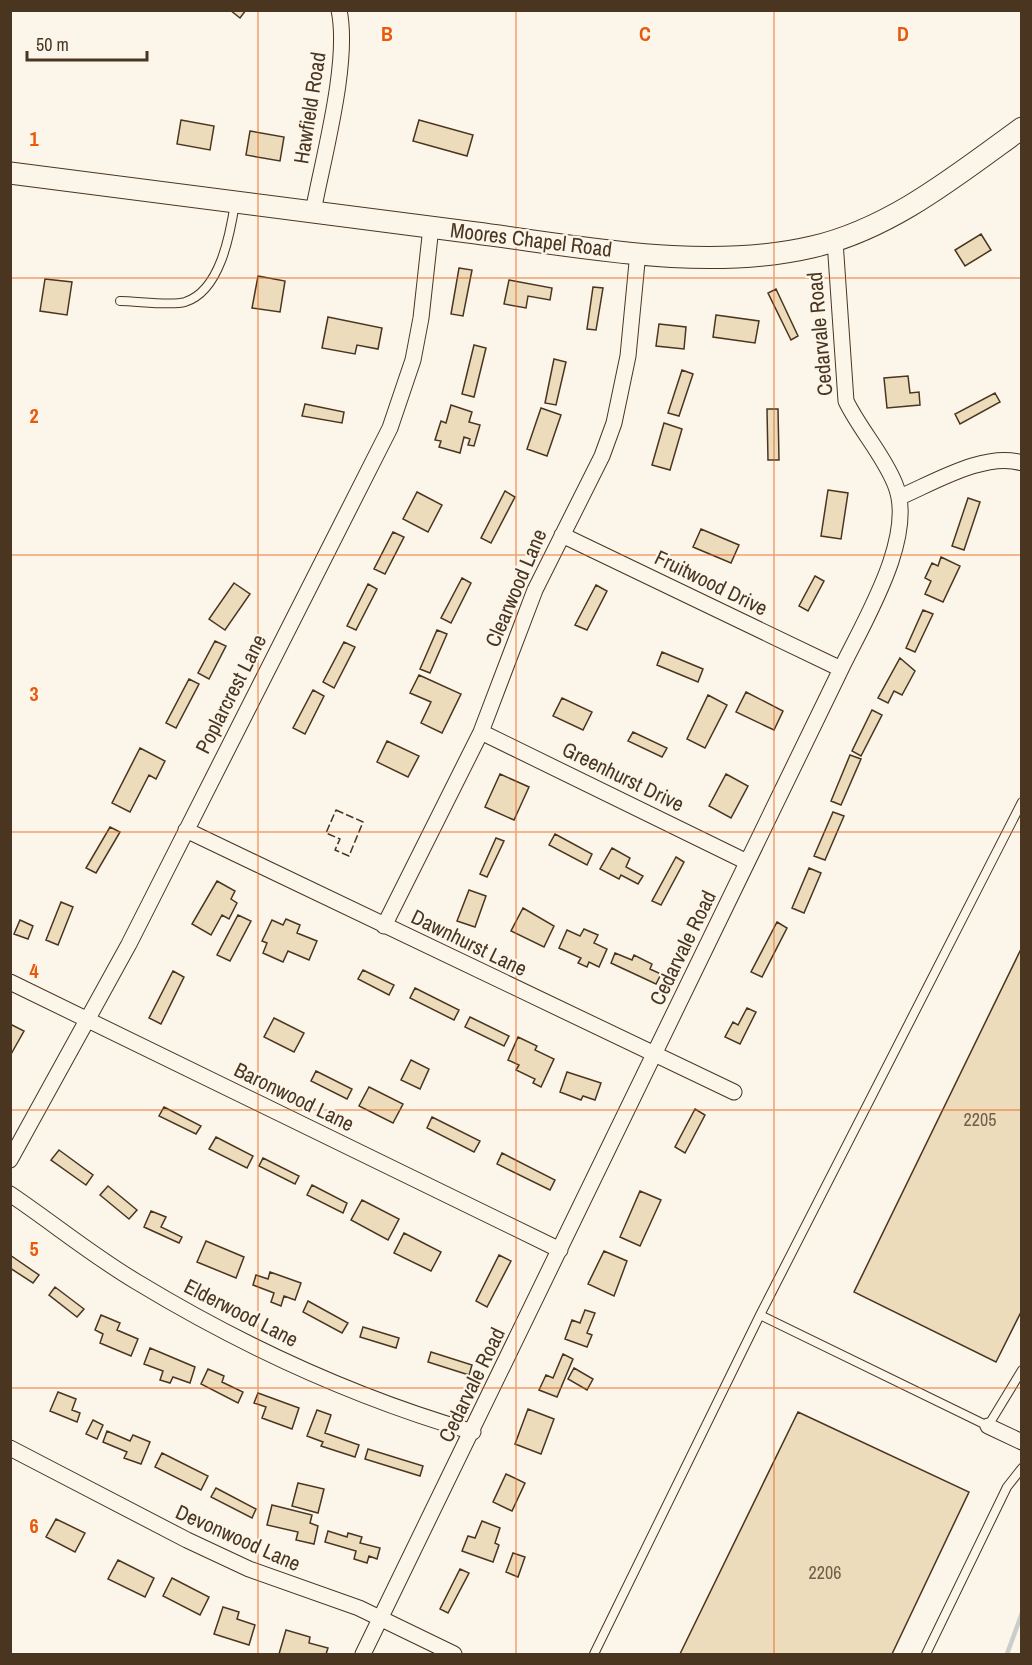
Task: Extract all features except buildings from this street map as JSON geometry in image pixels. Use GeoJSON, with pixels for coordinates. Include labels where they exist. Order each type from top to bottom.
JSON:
{"type":"FeatureCollection","features":[{"type":"Feature","properties":{"kind":"main road","name":"Moores Chapel Road"},"geometry":{"type":"LineString","coordinates":[[10,173],[638,252],[745,257],[776,254],[835,241],[909,207],[1022,128]]}},
{"type":"Feature","properties":{"kind":"street","name":"Hawfield Road"},"geometry":{"type":"LineString","coordinates":[[313,212],[339,67],[342,28],[339,10]]}},
{"type":"Feature","properties":{"kind":"street","name":"Poplarcrest Lane"},"geometry":{"type":"LineString","coordinates":[[10,1160],[89,1021],[390,428],[413,360],[421,318],[431,227]]}},
{"type":"Feature","properties":{"kind":"street","name":"Cedarvale Road"},"geometry":{"type":"LineString","coordinates":[[363,1654],[473,1432],[841,669],[897,543],[902,525],[900,496],[895,482],[857,424],[846,401],[842,384],[835,241]]}},
{"type":"Feature","properties":{"kind":"street","name":"Clearwood Lane"},"geometry":{"type":"LineString","coordinates":[[384,926],[481,732],[535,590],[602,456],[614,423],[628,356],[638,252]]}},
{"type":"Feature","properties":{"kind":"street"},"geometry":{"type":"LineString","coordinates":[[900,496],[985,462],[1005,459],[1022,463]]}},
{"type":"Feature","properties":{"kind":"street","name":"Fruitwood Drive"},"geometry":{"type":"LineString","coordinates":[[562,535],[841,669]]}},
{"type":"Feature","properties":{"kind":"street","name":"Greenhurst Drive"},"geometry":{"type":"LineString","coordinates":[[481,732],[747,862]]}},
{"type":"Feature","properties":{"kind":"street","name":"Dawnhurst Lane"},"geometry":{"type":"LineString","coordinates":[[186,830],[734,1092]]}},
{"type":"Feature","properties":{"kind":"street","name":"Baronwood Lane"},"geometry":{"type":"LineString","coordinates":[[10,982],[560,1250]]}},
{"type":"Feature","properties":{"kind":"street","name":"Elderwood Lane"},"geometry":{"type":"LineString","coordinates":[[10,1194],[136,1281],[202,1320],[333,1381],[473,1432]]}},
{"type":"Feature","properties":{"kind":"street"},"geometry":{"type":"LineString","coordinates":[[988,1426],[1022,1442]]}},
{"type":"Feature","properties":{"kind":"street","name":"Devonwood Lane"},"geometry":{"type":"LineString","coordinates":[[10,1448],[187,1540],[249,1569],[380,1618],[454,1654]]}},
{"type":"Feature","properties":{"kind":"lane"},"geometry":{"type":"LineString","coordinates":[[120,301],[183,303],[202,293],[221,259],[230,236],[235,202]]}},
{"type":"Feature","properties":{"kind":"lane"},"geometry":{"type":"LineString","coordinates":[[594,1654],[760,1315],[1022,802]]}},
{"type":"Feature","properties":{"kind":"lane"},"geometry":{"type":"LineString","coordinates":[[760,1315],[988,1426],[1022,1370]]}},
{"type":"Feature","properties":{"kind":"lane"},"geometry":{"type":"LineString","coordinates":[[926,1654],[1007,1487],[1022,1468]]}},
{"type":"Feature","properties":{"kind":"waterway"},"geometry":{"type":"LineString","coordinates":[[1007,1654],[1022,1613]]}},
{"type":"Feature","properties":{"kind":"fence"},"geometry":{"type":"LineString","coordinates":[[336,810],[363,822],[349,856],[335,850],[340,839],[326,833],[336,810]]}}]}
